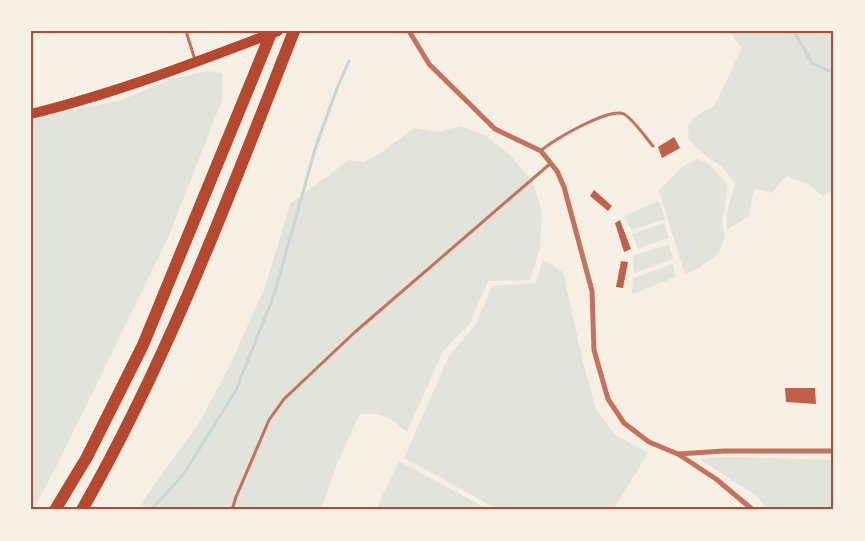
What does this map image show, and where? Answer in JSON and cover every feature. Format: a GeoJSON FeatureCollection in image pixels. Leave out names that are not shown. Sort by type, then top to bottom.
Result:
{"type":"FeatureCollection","features":[{"type":"Feature","properties":{"kind":"highway"},"geometry":{"type":"LineString","coordinates":[[55,510],[87,457],[143,345],[272,31]]}},
{"type":"Feature","properties":{"kind":"highway"},"geometry":{"type":"LineString","coordinates":[[82,510],[108,464],[158,363],[220,220],[294,31]]}},
{"type":"Feature","properties":{"kind":"main road"},"geometry":{"type":"LineString","coordinates":[[31,114],[122,88],[278,31]]}},
{"type":"Feature","properties":{"kind":"street"},"geometry":{"type":"LineString","coordinates":[[409,31],[429,64],[495,129],[541,151],[551,163],[564,187],[592,291],[594,350],[608,398],[624,423],[649,442],[678,454],[716,479],[753,510]]}},
{"type":"Feature","properties":{"kind":"street"},"geometry":{"type":"LineString","coordinates":[[678,454],[724,451],[834,451]]}},
{"type":"Feature","properties":{"kind":"lane"},"geometry":{"type":"LineString","coordinates":[[186,31],[200,61]]}},
{"type":"Feature","properties":{"kind":"lane"},"geometry":{"type":"LineString","coordinates":[[541,151],[550,142],[575,129],[618,113],[627,116],[653,146]]}},
{"type":"Feature","properties":{"kind":"lane"},"geometry":{"type":"LineString","coordinates":[[232,510],[269,420],[284,399],[355,332],[551,163]]}},
{"type":"Feature","properties":{"kind":"shaded area"},"geometry":{"type":"Polygon","coordinates":[[[729,31],[834,31],[834,190],[823,196],[808,184],[786,176],[772,193],[754,188],[749,216],[727,230],[727,212],[735,183],[723,168],[689,140],[688,127],[693,118],[715,105],[742,48],[729,31]]]}},
{"type":"Feature","properties":{"kind":"shaded area"},"geometry":{"type":"Polygon","coordinates":[[[207,71],[222,73],[222,100],[168,238],[56,467],[33,510],[31,510],[31,121],[66,111],[122,100],[171,79],[207,71]]]}},
{"type":"Feature","properties":{"kind":"shaded area"},"geometry":{"type":"Polygon","coordinates":[[[460,126],[485,135],[509,154],[533,182],[542,213],[540,248],[530,280],[488,281],[470,323],[443,351],[407,432],[396,423],[381,415],[360,414],[338,461],[321,510],[156,510],[140,505],[201,420],[231,363],[265,287],[290,204],[349,160],[364,162],[379,154],[414,128],[438,132],[460,126]]]}},
{"type":"Feature","properties":{"kind":"shaded area"},"geometry":{"type":"Polygon","coordinates":[[[697,159],[709,164],[728,185],[722,224],[725,238],[718,254],[685,275],[659,190],[682,167],[697,159]]]}},
{"type":"Feature","properties":{"kind":"shaded area"},"geometry":{"type":"Polygon","coordinates":[[[659,201],[665,219],[631,230],[624,216],[659,201]]]}},
{"type":"Feature","properties":{"kind":"shaded area"},"geometry":{"type":"Polygon","coordinates":[[[664,223],[669,238],[638,248],[632,234],[664,223]]]}},
{"type":"Feature","properties":{"kind":"shaded area"},"geometry":{"type":"Polygon","coordinates":[[[669,244],[673,259],[634,273],[633,256],[669,244]]]}},
{"type":"Feature","properties":{"kind":"shaded area"},"geometry":{"type":"Polygon","coordinates":[[[543,260],[563,272],[583,362],[596,409],[614,434],[648,453],[613,510],[499,510],[404,458],[449,356],[476,324],[492,286],[536,283],[543,260]]]}},
{"type":"Feature","properties":{"kind":"shaded area"},"geometry":{"type":"Polygon","coordinates":[[[673,264],[676,277],[632,294],[633,278],[673,264]]]}},
{"type":"Feature","properties":{"kind":"shaded area"},"geometry":{"type":"Polygon","coordinates":[[[723,457],[834,460],[834,510],[768,510],[757,496],[699,459],[723,457]]]}},
{"type":"Feature","properties":{"kind":"shaded area"},"geometry":{"type":"Polygon","coordinates":[[[399,461],[489,510],[376,510],[399,461]]]}},
{"type":"Feature","properties":{"kind":"building"},"geometry":{"type":"Polygon","coordinates":[[[674,137],[680,148],[662,158],[658,147],[674,137]]]}},
{"type":"Feature","properties":{"kind":"building"},"geometry":{"type":"Polygon","coordinates":[[[594,190],[612,206],[608,211],[590,196],[594,190]]]}},
{"type":"Feature","properties":{"kind":"building"},"geometry":{"type":"Polygon","coordinates":[[[620,220],[631,249],[624,252],[615,223],[620,220]]]}},
{"type":"Feature","properties":{"kind":"building"},"geometry":{"type":"Polygon","coordinates":[[[621,261],[628,262],[623,288],[616,287],[621,261]]]}},
{"type":"Feature","properties":{"kind":"building"},"geometry":{"type":"Polygon","coordinates":[[[785,388],[815,388],[816,404],[786,402],[785,388]]]}},
{"type":"Feature","properties":{"kind":"waterway"},"geometry":{"type":"LineString","coordinates":[[794,31],[812,63],[834,73]]}},
{"type":"Feature","properties":{"kind":"waterway"},"geometry":{"type":"LineString","coordinates":[[151,510],[183,475],[236,390],[274,295],[316,146],[349,61]]}}]}
